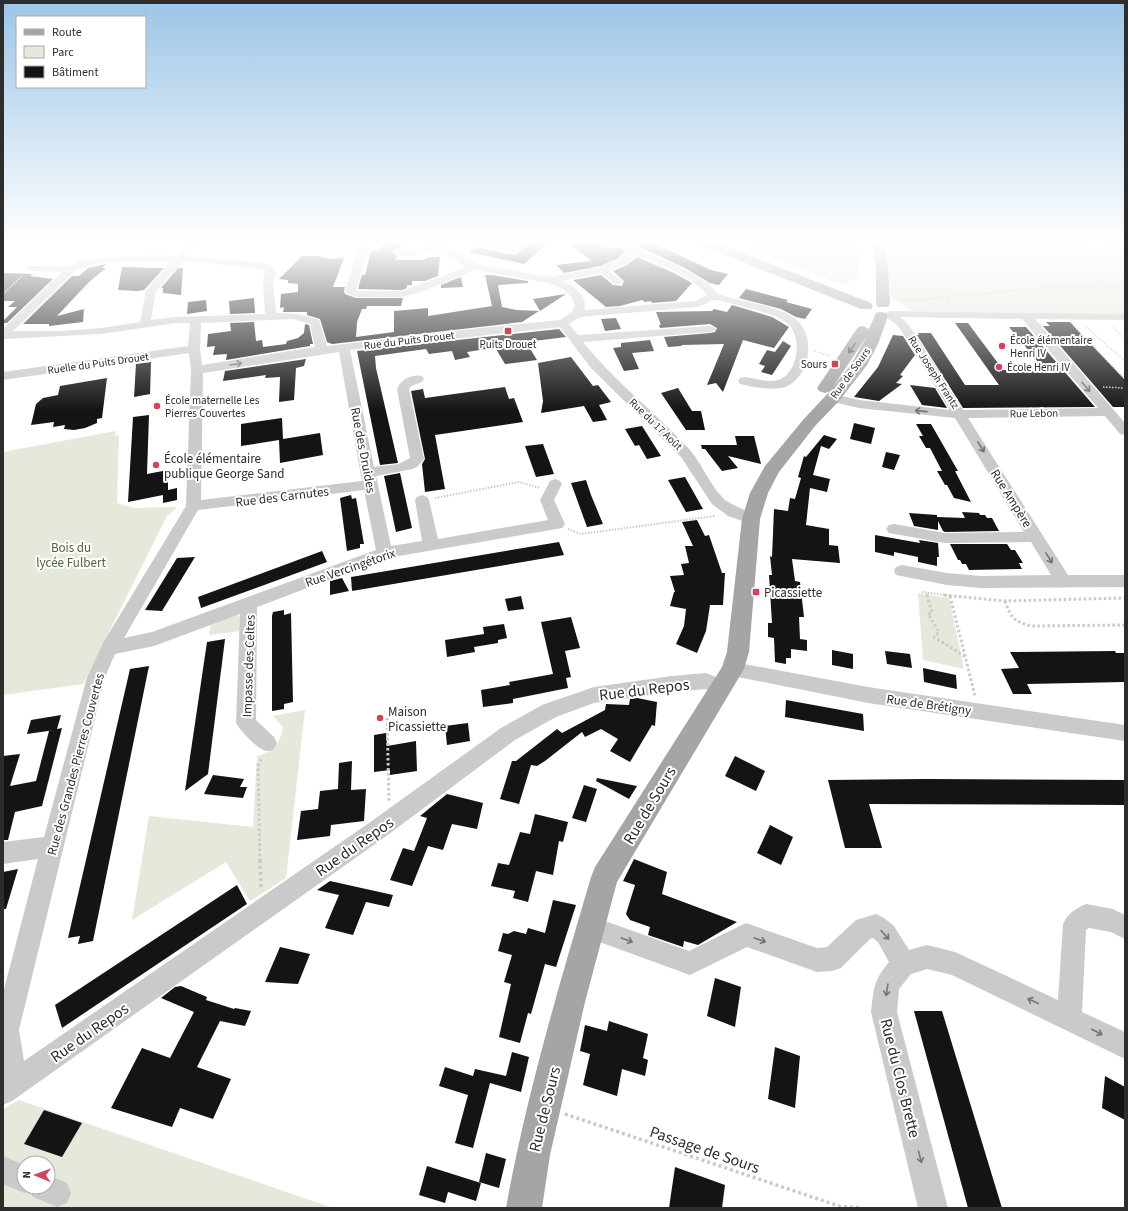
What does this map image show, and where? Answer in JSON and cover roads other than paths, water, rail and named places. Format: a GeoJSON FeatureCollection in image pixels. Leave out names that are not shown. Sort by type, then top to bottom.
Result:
{"type":"FeatureCollection","features":[{"type":"Feature","properties":{"kind":"main road"},"geometry":{"type":"LineString","coordinates":[[856,298],[876,305]]}},
{"type":"Feature","properties":{"kind":"main road","name":"Rue de Sours"},"geometry":{"type":"LineString","coordinates":[[809,423],[816,401],[837,358],[854,346],[876,305],[875,298]]}},
{"type":"Feature","properties":{"kind":"main road","name":"Rue de Sours"},"geometry":{"type":"LineString","coordinates":[[524,1208],[532,1155],[605,877],[727,678],[738,652],[751,519],[759,493],[771,470],[809,423],[833,398],[859,365],[871,344],[877,298]]}},
{"type":"Feature","properties":{"kind":"street"},"geometry":{"type":"LineString","coordinates":[[3,336],[42,298]]}},
{"type":"Feature","properties":{"kind":"street"},"geometry":{"type":"LineString","coordinates":[[145,324],[150,298]]}},
{"type":"Feature","properties":{"kind":"street"},"geometry":{"type":"LineString","coordinates":[[269,298],[271,317]]}},
{"type":"Feature","properties":{"kind":"street"},"geometry":{"type":"LineString","coordinates":[[577,298],[580,305],[577,314]]}},
{"type":"Feature","properties":{"kind":"street","name":"Rue du Puits Drouet"},"geometry":{"type":"LineString","coordinates":[[197,370],[322,350],[489,330],[563,323],[577,314],[697,304],[710,298]]}},
{"type":"Feature","properties":{"kind":"street"},"geometry":{"type":"LineString","coordinates":[[719,298],[783,317],[793,323],[799,331],[804,345],[801,363],[788,381],[779,384],[744,381]]}},
{"type":"Feature","properties":{"kind":"street"},"geometry":{"type":"LineString","coordinates":[[876,305],[908,315],[1125,317]]}},
{"type":"Feature","properties":{"kind":"street","name":"Rue Joseph Frantz"},"geometry":{"type":"LineString","coordinates":[[876,305],[901,323],[960,414]]}},
{"type":"Feature","properties":{"kind":"street"},"geometry":{"type":"LineString","coordinates":[[1025,315],[1125,431]]}},
{"type":"Feature","properties":{"kind":"street"},"geometry":{"type":"LineString","coordinates":[[3,336],[101,331],[176,320],[293,316],[305,318],[315,322],[322,350]]}},
{"type":"Feature","properties":{"kind":"street","name":"Rue des Grandes Pierres Couvertes"},"geometry":{"type":"LineString","coordinates":[[9,1088],[6,1030],[96,677],[109,648],[193,506],[197,370],[194,349],[196,319]]}},
{"type":"Feature","properties":{"kind":"street","name":"Rue du 17 Août"},"geometry":{"type":"LineString","coordinates":[[563,323],[595,365],[686,454],[717,501],[733,512],[751,519]]}},
{"type":"Feature","properties":{"kind":"street"},"geometry":{"type":"LineString","coordinates":[[575,339],[710,329]]}},
{"type":"Feature","properties":{"kind":"street","name":"Rue des Druides"},"geometry":{"type":"LineString","coordinates":[[344,348],[385,553]]}},
{"type":"Feature","properties":{"kind":"street","name":"Ruelle du Puits Drouet"},"geometry":{"type":"LineString","coordinates":[[3,376],[194,349]]}},
{"type":"Feature","properties":{"kind":"street","name":"Rue des Carnutes"},"geometry":{"type":"LineString","coordinates":[[193,506],[369,479],[414,463],[417,458],[403,389],[404,384],[408,381],[418,379]]}},
{"type":"Feature","properties":{"kind":"street","name":"Rue Lebon"},"geometry":{"type":"LineString","coordinates":[[833,398],[859,404],[960,414],[1108,412]]}},
{"type":"Feature","properties":{"kind":"street","name":"Rue Ampère"},"geometry":{"type":"LineString","coordinates":[[960,414],[1063,581]]}},
{"type":"Feature","properties":{"kind":"street","name":"Rue Vercingétorix"},"geometry":{"type":"LineString","coordinates":[[109,648],[154,638],[385,553],[557,524],[547,500],[553,488]]}},
{"type":"Feature","properties":{"kind":"street"},"geometry":{"type":"LineString","coordinates":[[422,500],[431,545]]}},
{"type":"Feature","properties":{"kind":"street"},"geometry":{"type":"LineString","coordinates":[[894,529],[944,538],[1036,537]]}},
{"type":"Feature","properties":{"kind":"street"},"geometry":{"type":"LineString","coordinates":[[902,571],[947,579],[981,582],[1125,581]]}},
{"type":"Feature","properties":{"kind":"street","name":"Impasse des Celtes"},"geometry":{"type":"LineString","coordinates":[[249,603],[246,724],[267,743]]}},
{"type":"Feature","properties":{"kind":"street","name":"Rue de Brétigny"},"geometry":{"type":"LineString","coordinates":[[727,678],[868,695],[1125,733]]}},
{"type":"Feature","properties":{"kind":"street","name":"Rue du Repos"},"geometry":{"type":"LineString","coordinates":[[9,1088],[390,822],[508,734],[549,711],[594,695],[727,678]]}},
{"type":"Feature","properties":{"kind":"street"},"geometry":{"type":"LineString","coordinates":[[3,854],[53,847]]}},
{"type":"Feature","properties":{"kind":"street"},"geometry":{"type":"LineString","coordinates":[[1069,1018],[1075,924],[1086,916],[1113,921],[1125,926]]}},
{"type":"Feature","properties":{"kind":"street"},"geometry":{"type":"LineString","coordinates":[[591,928],[690,963],[746,935],[817,960],[832,959],[864,928],[876,926],[886,934],[903,964],[927,957],[955,964],[1125,1046]]}},
{"type":"Feature","properties":{"kind":"street","name":"Rue du Clos Brette"},"geometry":{"type":"LineString","coordinates":[[903,964],[887,984],[884,1012],[933,1208]]}},
{"type":"Feature","properties":{"kind":"street"},"geometry":{"type":"LineString","coordinates":[[3,1170],[16,1176]]}},
{"type":"Feature","properties":{"kind":"place","name":"Puits Drouet"},"geometry":{"type":"Point","coordinates":[508,331]}},
{"type":"Feature","properties":{"kind":"place","name":"École élémentaire Henri IV"},"geometry":{"type":"Point","coordinates":[1002,346]}},
{"type":"Feature","properties":{"kind":"place","name":"Sours"},"geometry":{"type":"Point","coordinates":[835,364]}},
{"type":"Feature","properties":{"kind":"place","name":"École Henri IV"},"geometry":{"type":"Point","coordinates":[999,367]}},
{"type":"Feature","properties":{"kind":"place","name":"École maternelle Les Pierres Couvertes"},"geometry":{"type":"Point","coordinates":[157,406]}},
{"type":"Feature","properties":{"kind":"place","name":"École élémentaire publique George Sand"},"geometry":{"type":"Point","coordinates":[156,465]}},
{"type":"Feature","properties":{"kind":"place","name":"Picassiette"},"geometry":{"type":"Point","coordinates":[756,592]}},
{"type":"Feature","properties":{"kind":"place","name":"Maison Picassiette"},"geometry":{"type":"Point","coordinates":[380,718]}},
{"type":"Feature","properties":{"kind":"park label","name":"Bois du lycée Fulbert"},"geometry":{"type":"Point","coordinates":[71,554]}}]}
